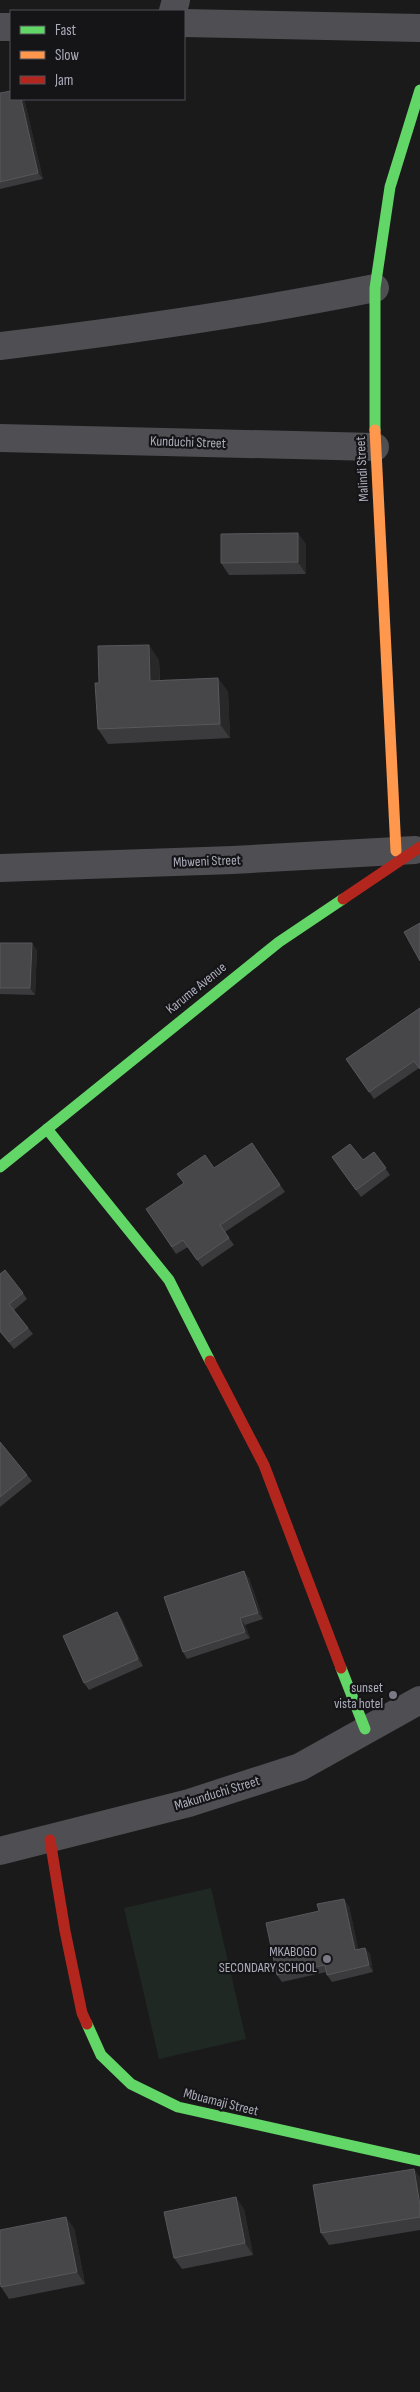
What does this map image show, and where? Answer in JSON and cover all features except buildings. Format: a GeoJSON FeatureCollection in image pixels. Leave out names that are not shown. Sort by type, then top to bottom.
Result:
{"type":"FeatureCollection","features":[{"type":"Feature","properties":{"kind":"street"},"geometry":{"type":"LineString","coordinates":[[185,23],[420,28]]}},
{"type":"Feature","properties":{"kind":"street","name":"Malindi Street"},"geometry":{"type":"LineString","coordinates":[[410,850],[375,447],[375,288],[390,187],[420,90]]}},
{"type":"Feature","properties":{"kind":"street"},"geometry":{"type":"LineString","coordinates":[[0,346],[269,310],[375,288]]}},
{"type":"Feature","properties":{"kind":"street","name":"Kunduchi Street"},"geometry":{"type":"LineString","coordinates":[[0,438],[375,447]]}},
{"type":"Feature","properties":{"kind":"street","name":"Mbweni Street"},"geometry":{"type":"LineString","coordinates":[[0,868],[233,860],[410,850]]}},
{"type":"Feature","properties":{"kind":"street","name":"Karume Avenue"},"geometry":{"type":"LineString","coordinates":[[0,1167],[279,942],[410,850]]}},
{"type":"Feature","properties":{"kind":"street"},"geometry":{"type":"LineString","coordinates":[[46,1129],[169,1280],[264,1465],[365,1729]]}},
{"type":"Feature","properties":{"kind":"street","name":"Makunduchi Street"},"geometry":{"type":"LineString","coordinates":[[0,1851],[50,1840],[189,1803],[300,1767],[420,1700]]}},
{"type":"Feature","properties":{"kind":"street","name":"Mbuamaji Street"},"geometry":{"type":"LineString","coordinates":[[50,1840],[65,1931],[82,2013],[102,2055],[131,2084],[178,2108],[420,2162]]}},
{"type":"Feature","properties":{"kind":"shaded area"},"geometry":{"type":"Polygon","coordinates":[[[211,1888],[246,2039],[159,2059],[124,1908],[211,1888]]]}},
{"type":"Feature","properties":{"kind":"traffic: fast"},"geometry":{"type":"LineString","coordinates":[[375,430],[375,288],[390,187],[420,90]]}},
{"type":"Feature","properties":{"kind":"traffic: fast"},"geometry":{"type":"LineString","coordinates":[[0,1167],[279,942],[343,899]]}},
{"type":"Feature","properties":{"kind":"traffic: fast"},"geometry":{"type":"LineString","coordinates":[[47,1129],[169,1280],[210,1361]]}},
{"type":"Feature","properties":{"kind":"traffic: fast"},"geometry":{"type":"LineString","coordinates":[[341,1668],[365,1729]]}},
{"type":"Feature","properties":{"kind":"traffic: fast"},"geometry":{"type":"LineString","coordinates":[[87,2024],[101,2055],[131,2084],[178,2107],[420,2161]]}},
{"type":"Feature","properties":{"kind":"traffic: slow"},"geometry":{"type":"LineString","coordinates":[[375,430],[396,851]]}},
{"type":"Feature","properties":{"kind":"traffic: jam"},"geometry":{"type":"LineString","coordinates":[[343,899],[420,847]]}},
{"type":"Feature","properties":{"kind":"traffic: jam"},"geometry":{"type":"LineString","coordinates":[[210,1361],[264,1465],[341,1668]]}},
{"type":"Feature","properties":{"kind":"traffic: jam"},"geometry":{"type":"LineString","coordinates":[[50,1840],[65,1931],[82,2013],[87,2024]]}},
{"type":"Feature","properties":{"kind":"place","name":"sunset vista hotel"},"geometry":{"type":"Point","coordinates":[393,1695]}},
{"type":"Feature","properties":{"kind":"place","name":"MKABOGO SECONDARY SCHOOL"},"geometry":{"type":"Point","coordinates":[327,1959]}}]}
